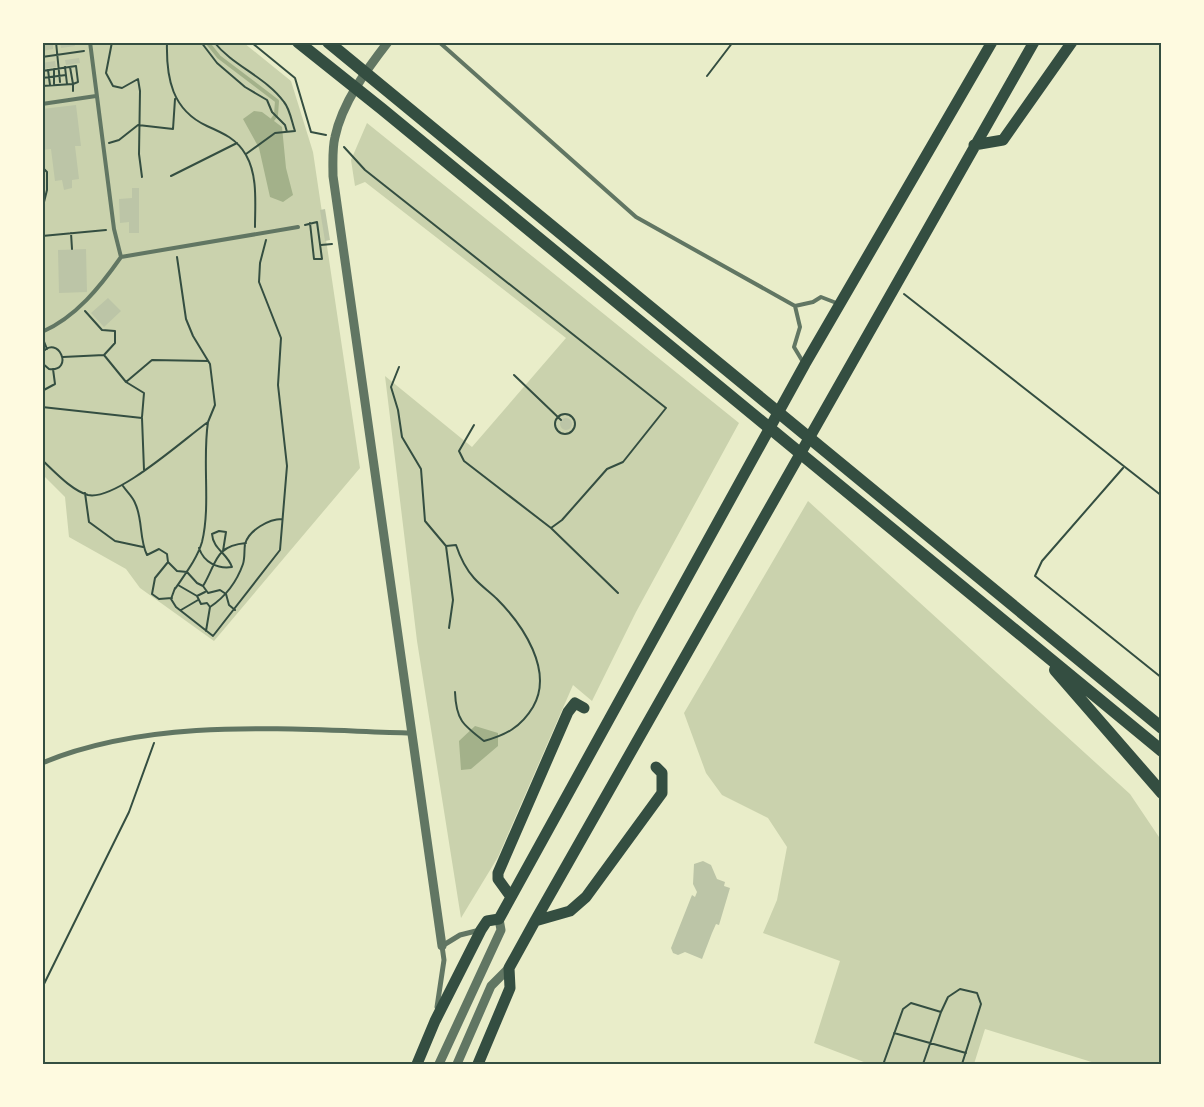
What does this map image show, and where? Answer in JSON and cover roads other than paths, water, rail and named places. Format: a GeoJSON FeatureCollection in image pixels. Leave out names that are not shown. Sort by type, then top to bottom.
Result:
{"type":"FeatureCollection","features":[{"type":"Feature","properties":{"kind":"highway"},"geometry":{"type":"LineString","coordinates":[[298,42],[1162,751]]}},
{"type":"Feature","properties":{"kind":"highway"},"geometry":{"type":"LineString","coordinates":[[328,42],[1162,728]]}},
{"type":"Feature","properties":{"kind":"highway"},"geometry":{"type":"LineString","coordinates":[[1052,660],[1058,674],[1162,793]]}},
{"type":"Feature","properties":{"kind":"main road"},"geometry":{"type":"LineString","coordinates":[[417,1064],[435,1021],[481,930],[487,921],[499,919],[805,364],[992,42]]}},
{"type":"Feature","properties":{"kind":"main road"},"geometry":{"type":"LineString","coordinates":[[478,1064],[510,988],[510,968],[535,920],[1034,42]]}},
{"type":"Feature","properties":{"kind":"main road"},"geometry":{"type":"LineString","coordinates":[[974,145],[1003,140],[1072,42]]}},
{"type":"Feature","properties":{"kind":"main road"},"geometry":{"type":"LineString","coordinates":[[511,896],[498,879],[498,873],[568,712],[575,703],[584,708]]}},
{"type":"Feature","properties":{"kind":"main road"},"geometry":{"type":"LineString","coordinates":[[535,920],[570,911],[586,897],[662,793],[662,773],[656,767]]}},
{"type":"Feature","properties":{"kind":"street"},"geometry":{"type":"LineString","coordinates":[[388,42],[346,107],[335,137],[333,176],[444,960],[435,1021]]}},
{"type":"Feature","properties":{"kind":"street"},"geometry":{"type":"LineString","coordinates":[[42,763],[92,745],[155,733],[209,730],[412,733]]}},
{"type":"Feature","properties":{"kind":"street"},"geometry":{"type":"LineString","coordinates":[[439,1064],[501,930],[499,919]]}},
{"type":"Feature","properties":{"kind":"street"},"geometry":{"type":"LineString","coordinates":[[442,946],[460,934],[481,930]]}},
{"type":"Feature","properties":{"kind":"street"},"geometry":{"type":"LineString","coordinates":[[457,1064],[491,986],[510,968]]}},
{"type":"Feature","properties":{"kind":"lane"},"geometry":{"type":"LineString","coordinates":[[90,42],[114,229],[121,258]]}},
{"type":"Feature","properties":{"kind":"lane"},"geometry":{"type":"LineString","coordinates":[[439,42],[636,217],[795,306],[813,302],[821,297],[840,304]]}},
{"type":"Feature","properties":{"kind":"lane"},"geometry":{"type":"LineString","coordinates":[[42,104],[96,96]]}},
{"type":"Feature","properties":{"kind":"lane"},"geometry":{"type":"LineString","coordinates":[[42,332],[61,324],[102,286],[121,258],[298,228]]}},
{"type":"Feature","properties":{"kind":"lane"},"geometry":{"type":"LineString","coordinates":[[795,306],[800,327],[794,347],[805,364]]}},
{"type":"Feature","properties":{"kind":"waterway"},"geometry":{"type":"LineString","coordinates":[[207,42],[219,57],[277,101],[276,115],[273,119]]}}]}
